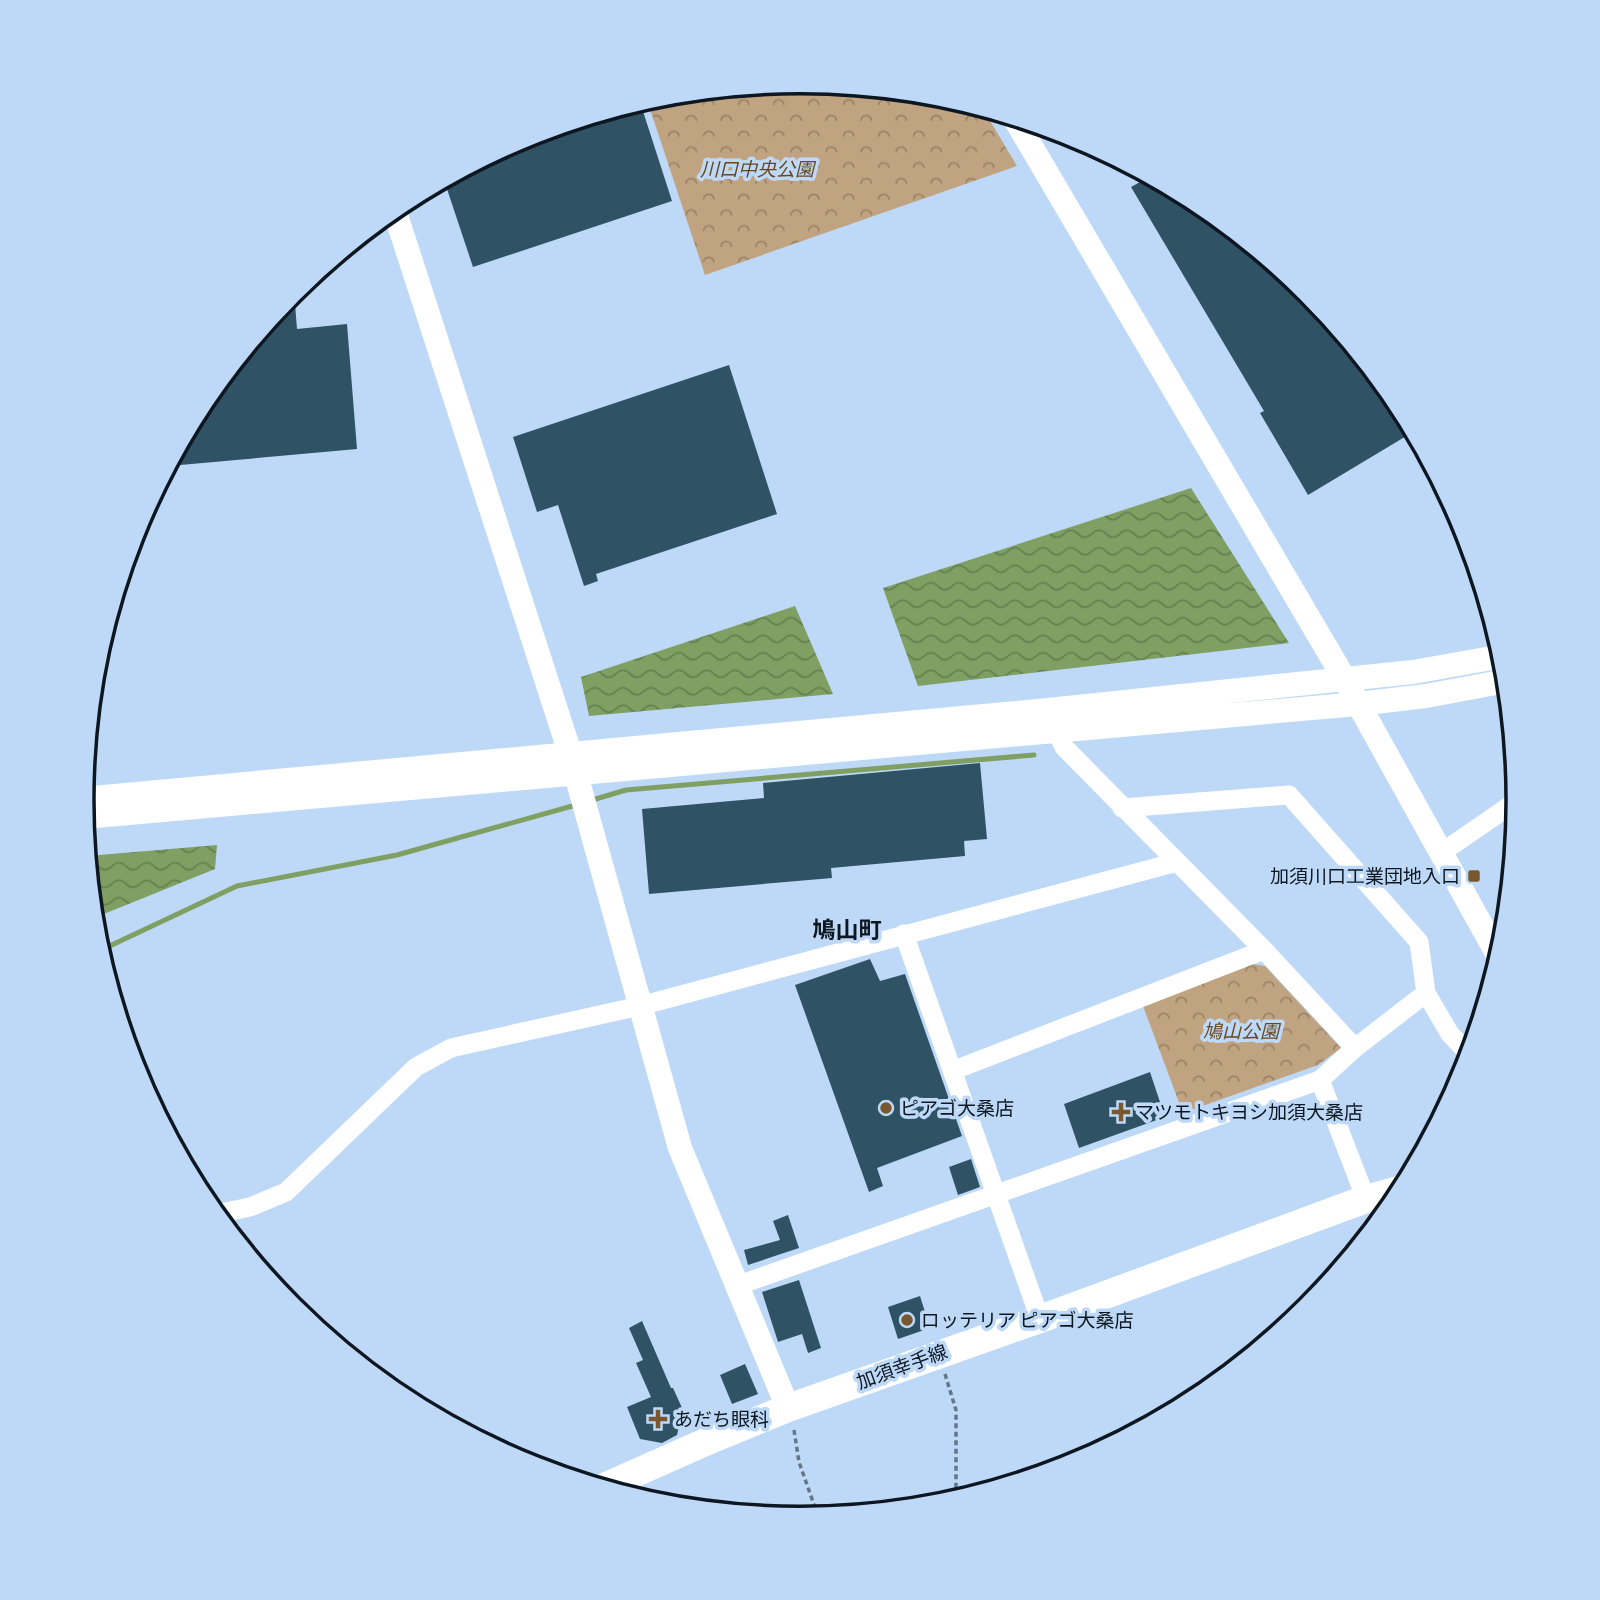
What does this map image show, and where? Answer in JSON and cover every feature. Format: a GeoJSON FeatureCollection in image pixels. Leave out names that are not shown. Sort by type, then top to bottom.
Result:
{"type":"FeatureCollection","features":[{"type":"Feature","properties":{"kind":"main road","name":"加須幸手線"},"geometry":{"type":"LineString","coordinates":[[617,1481],[788,1408],[1386,1193]]}},
{"type":"Feature","properties":{"kind":"street"},"geometry":{"type":"LineString","coordinates":[[1022,130],[1344,678],[1491,942]]}},
{"type":"Feature","properties":{"kind":"street"},"geometry":{"type":"LineString","coordinates":[[398,220],[573,762],[680,1148],[788,1408]]}},
{"type":"Feature","properties":{"kind":"street"},"geometry":{"type":"LineString","coordinates":[[1050,720],[1344,678],[1413,672],[1491,658]]}},
{"type":"Feature","properties":{"kind":"street"},"geometry":{"type":"LineString","coordinates":[[94,798],[573,762],[1050,720],[1358,704],[1426,696],[1495,683]]}},
{"type":"Feature","properties":{"kind":"street"},"geometry":{"type":"LineString","coordinates":[[1050,720],[1064,747],[1264,950],[1356,1048]]}},
{"type":"Feature","properties":{"kind":"street"},"geometry":{"type":"LineString","coordinates":[[95,816],[573,762]]}},
{"type":"Feature","properties":{"kind":"street"},"geometry":{"type":"LineString","coordinates":[[1122,808],[1289,795],[1419,942],[1426,993],[1450,1034],[1461,1046]]}},
{"type":"Feature","properties":{"kind":"street"},"geometry":{"type":"LineString","coordinates":[[1441,853],[1506,809]]}},
{"type":"Feature","properties":{"kind":"street"},"geometry":{"type":"LineString","coordinates":[[227,1212],[250,1207],[286,1192],[416,1067],[451,1048],[640,1006],[1177,862]]}},
{"type":"Feature","properties":{"kind":"street"},"geometry":{"type":"LineString","coordinates":[[904,934],[1040,1319]]}},
{"type":"Feature","properties":{"kind":"street"},"geometry":{"type":"LineString","coordinates":[[952,1071],[1264,950]]}},
{"type":"Feature","properties":{"kind":"street"},"geometry":{"type":"LineString","coordinates":[[736,1286],[1320,1080],[1426,993]]}},
{"type":"Feature","properties":{"kind":"street"},"geometry":{"type":"LineString","coordinates":[[1320,1080],[1366,1199]]}},
{"type":"Feature","properties":{"kind":"path"},"geometry":{"type":"LineString","coordinates":[[939,1354],[956,1410],[956,1488]]}},
{"type":"Feature","properties":{"kind":"path"},"geometry":{"type":"LineString","coordinates":[[788,1408],[799,1462],[814,1505]]}},
{"type":"Feature","properties":{"kind":"green space","name":"川口中央公園"},"geometry":{"type":"Polygon","coordinates":[[[800,94],[892,101],[938,108],[990,121],[1017,166],[705,275],[651,111],[708,101],[800,94]]]}},
{"type":"Feature","properties":{"kind":"green space","name":"鳩山公園"},"geometry":{"type":"Polygon","coordinates":[[[1252,964],[1265,966],[1341,1048],[1318,1065],[1183,1113],[1143,1006],[1252,964]]]}},
{"type":"Feature","properties":{"kind":"water"},"geometry":{"type":"Polygon","coordinates":[[[1191,488],[1289,643],[918,686],[883,588],[1191,488]]]}},
{"type":"Feature","properties":{"kind":"water"},"geometry":{"type":"Polygon","coordinates":[[[795,606],[833,694],[589,716],[581,677],[795,606]]]}},
{"type":"Feature","properties":{"kind":"water"},"geometry":{"type":"Polygon","coordinates":[[[217,845],[215,869],[104,914],[97,855],[217,845]]]}},
{"type":"Feature","properties":{"kind":"building"},"geometry":{"type":"Polygon","coordinates":[[[643,113],[672,201],[473,267],[447,189],[530,148],[573,132],[643,113]]]}},
{"type":"Feature","properties":{"kind":"building"},"geometry":{"type":"Polygon","coordinates":[[[1140,182],[1192,213],[1229,240],[1299,301],[1360,371],[1405,437],[1308,495],[1260,413],[1264,411],[1131,187],[1140,182]]]}},
{"type":"Feature","properties":{"kind":"building"},"geometry":{"type":"Polygon","coordinates":[[[295,307],[297,329],[347,324],[357,449],[179,465],[213,408],[240,371],[295,307]]]}},
{"type":"Feature","properties":{"kind":"building"},"geometry":{"type":"Polygon","coordinates":[[[729,365],[777,514],[596,574],[598,581],[584,586],[558,505],[537,512],[513,437],[729,365]]]}},
{"type":"Feature","properties":{"kind":"building"},"geometry":{"type":"Polygon","coordinates":[[[980,763],[987,839],[964,841],[965,856],[831,868],[832,878],[649,894],[642,809],[764,798],[763,783],[980,763]]]}},
{"type":"Feature","properties":{"kind":"building"},"geometry":{"type":"Polygon","coordinates":[[[870,959],[880,981],[905,974],[962,1136],[877,1168],[883,1186],[869,1192],[795,985],[870,959]]]}},
{"type":"Feature","properties":{"kind":"building"},"geometry":{"type":"Polygon","coordinates":[[[1150,1072],[1165,1117],[1079,1148],[1064,1104],[1150,1072]]]}},
{"type":"Feature","properties":{"kind":"building"},"geometry":{"type":"Polygon","coordinates":[[[971,1159],[980,1187],[958,1195],[949,1167],[971,1159]]]}},
{"type":"Feature","properties":{"kind":"building"},"geometry":{"type":"Polygon","coordinates":[[[788,1215],[799,1248],[748,1265],[744,1250],[780,1240],[773,1221],[788,1215]]]}},
{"type":"Feature","properties":{"kind":"building"},"geometry":{"type":"Polygon","coordinates":[[[799,1280],[821,1348],[808,1353],[802,1334],[778,1342],[762,1292],[799,1280]]]}},
{"type":"Feature","properties":{"kind":"building"},"geometry":{"type":"Polygon","coordinates":[[[920,1296],[930,1328],[898,1339],[888,1307],[920,1296]]]}},
{"type":"Feature","properties":{"kind":"building"},"geometry":{"type":"Polygon","coordinates":[[[642,1321],[683,1410],[677,1435],[662,1443],[640,1439],[627,1407],[651,1397],[636,1363],[643,1360],[629,1328],[642,1321]]]}},
{"type":"Feature","properties":{"kind":"building"},"geometry":{"type":"Polygon","coordinates":[[[745,1364],[758,1394],[732,1404],[720,1375],[745,1364]]]}},
{"type":"Feature","properties":{"kind":"waterway"},"geometry":{"type":"LineString","coordinates":[[589,801],[626,790],[1034,755]]}},
{"type":"Feature","properties":{"kind":"waterway"},"geometry":{"type":"LineString","coordinates":[[110,946],[237,886],[397,855],[576,805]]}},
{"type":"Feature","properties":{"kind":"place","name":"加須川口工業団地入口"},"geometry":{"type":"Point","coordinates":[1474,876]}},
{"type":"Feature","properties":{"kind":"place","name":"ピアゴ大桑店"},"geometry":{"type":"Point","coordinates":[886,1108]}},
{"type":"Feature","properties":{"kind":"place","name":"マツモトキヨシ加須大桑店"},"geometry":{"type":"Point","coordinates":[1121,1112]}},
{"type":"Feature","properties":{"kind":"place","name":"ロッテリア ピアゴ大桑店"},"geometry":{"type":"Point","coordinates":[907,1320]}},
{"type":"Feature","properties":{"kind":"place","name":"あだち眼科"},"geometry":{"type":"Point","coordinates":[658,1419]}},
{"type":"Feature","properties":{"kind":"district","name":"鳩山町"},"geometry":{"type":"Point","coordinates":[847,930]}}]}
